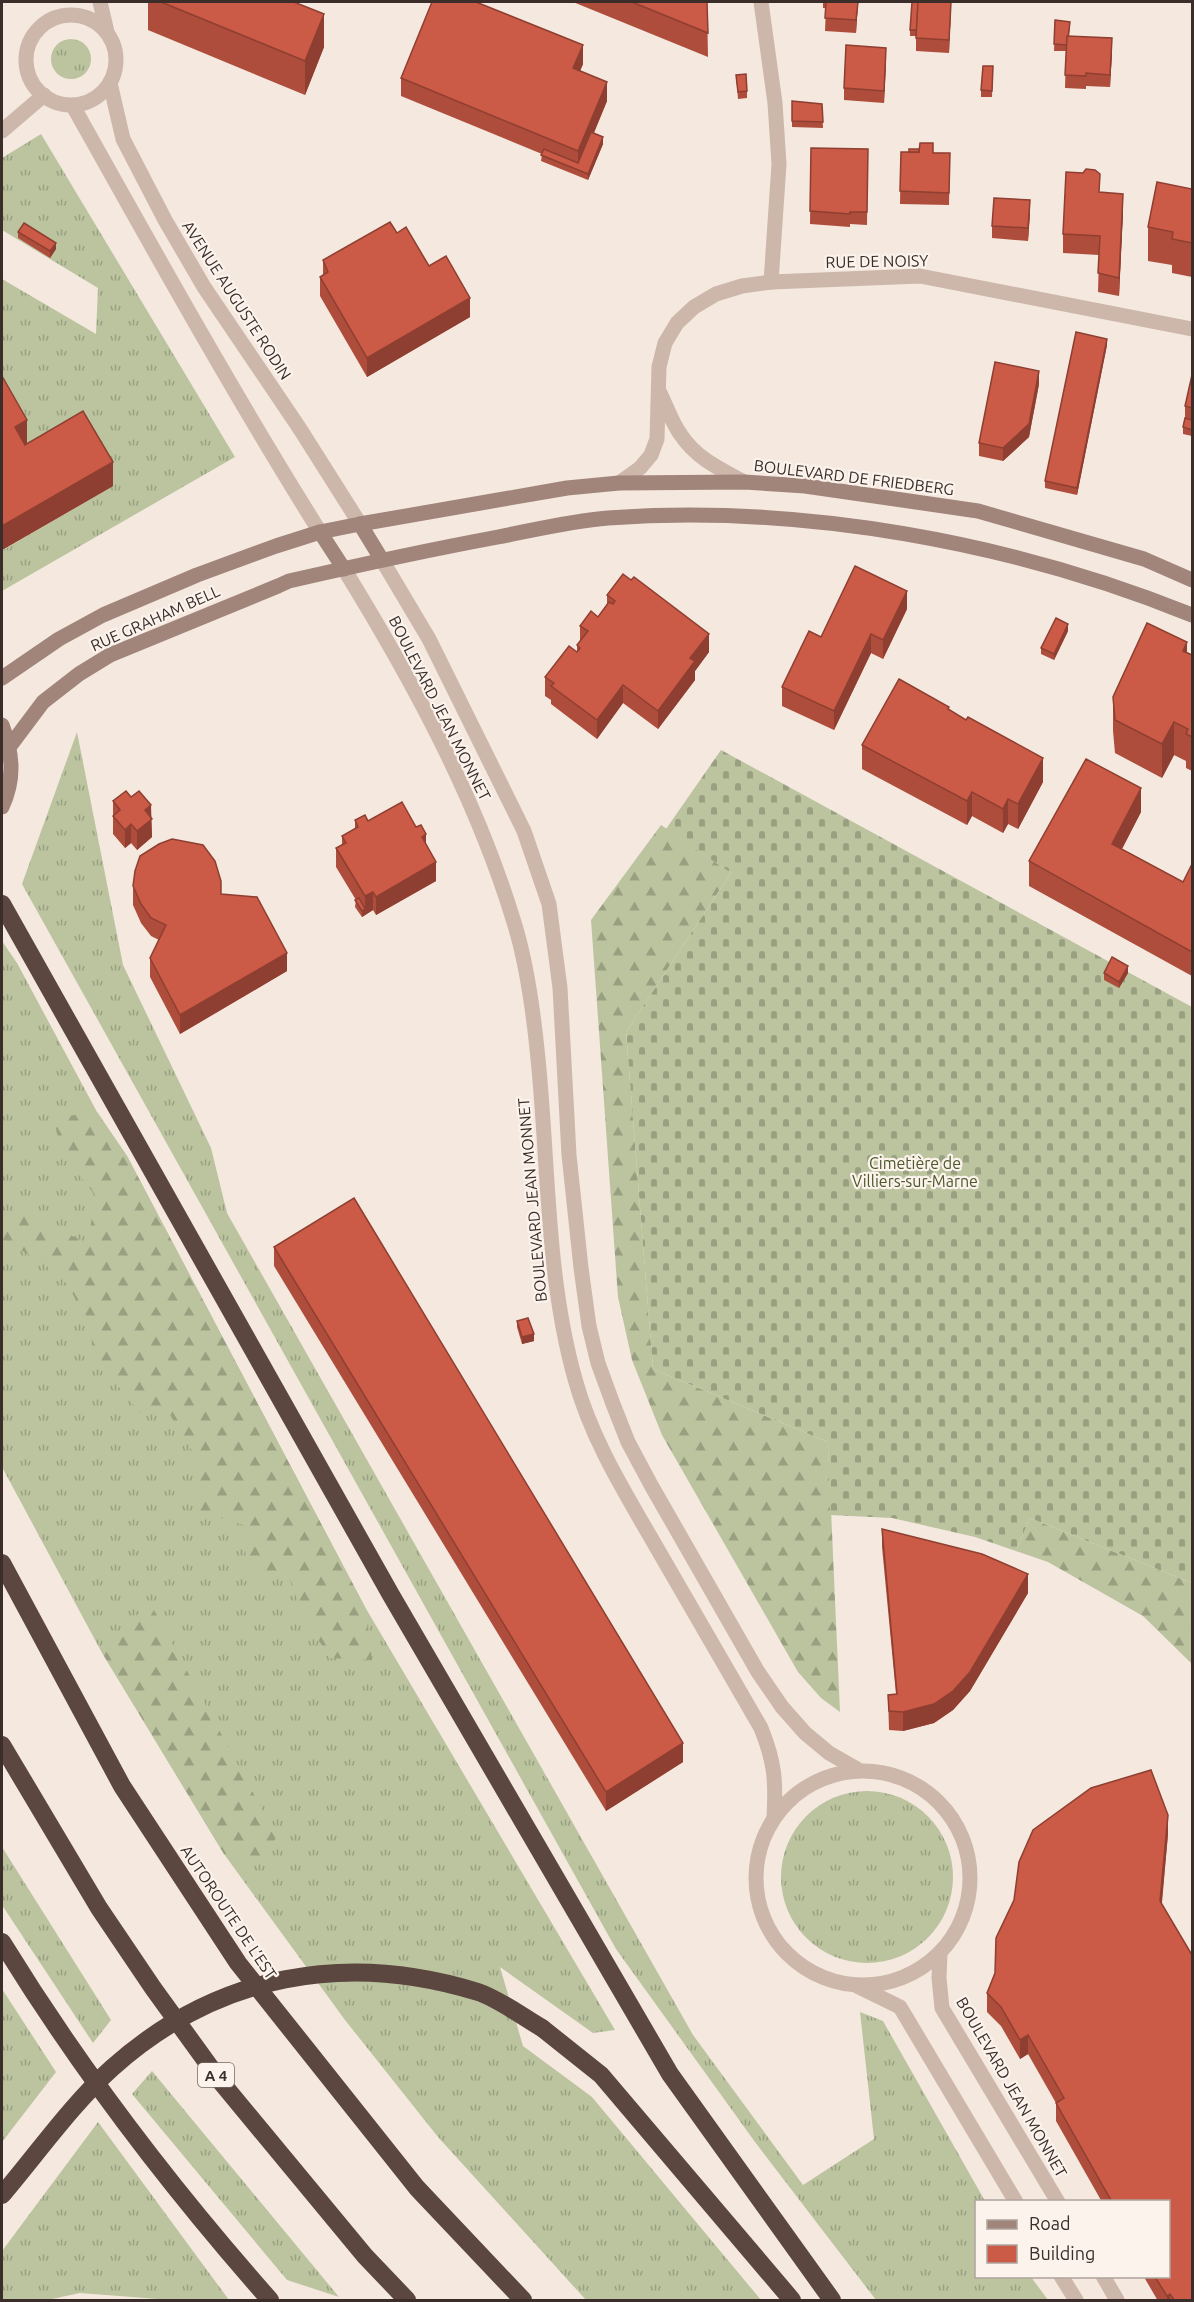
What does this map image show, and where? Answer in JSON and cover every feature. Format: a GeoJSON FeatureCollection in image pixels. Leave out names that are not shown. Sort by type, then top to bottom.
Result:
{"type":"FeatureCollection","features":[{"type":"Feature","properties":{"kind":"highway"},"geometry":{"type":"LineString","coordinates":[[2,904],[392,1595],[670,2074],[832,2301]]}},
{"type":"Feature","properties":{"kind":"highway","name":"AUTOROUTE DE L’EST"},"geometry":{"type":"LineString","coordinates":[[2,1563],[122,1786],[238,1963],[417,2188],[523,2301]]}},
{"type":"Feature","properties":{"kind":"highway","name":"A 4"},"geometry":{"type":"LineString","coordinates":[[2,1745],[99,1908],[221,2082],[364,2256],[407,2301]]}},
{"type":"Feature","properties":{"kind":"highway"},"geometry":{"type":"LineString","coordinates":[[2,1942],[78,2057],[140,2144],[270,2301]]}},
{"type":"Feature","properties":{"kind":"highway"},"geometry":{"type":"LineString","coordinates":[[2,2195],[111,2069],[187,2013],[277,1979],[338,1972],[407,1975],[480,1993],[542,2028],[601,2075],[792,2301]]}},
{"type":"Feature","properties":{"kind":"main road","name":"BOULEVARD DE FRIEDBERG"},"geometry":{"type":"LineString","coordinates":[[360,524],[567,488],[619,483],[744,482],[805,486],[978,511],[1144,559],[1192,580]]}},
{"type":"Feature","properties":{"kind":"main road"},"geometry":{"type":"LineString","coordinates":[[360,524],[382,560],[579,521],[717,514],[862,527],[1019,557],[1139,594],[1192,615]]}},
{"type":"Feature","properties":{"kind":"main road","name":"RUE GRAHAM BELL"},"geometry":{"type":"LineString","coordinates":[[2,678],[59,639],[103,615],[197,575],[320,532],[360,524]]}},
{"type":"Feature","properties":{"kind":"main road"},"geometry":{"type":"LineString","coordinates":[[320,532],[344,569]]}},
{"type":"Feature","properties":{"kind":"main road","name":"RUE GRAHAM BELL"},"geometry":{"type":"LineString","coordinates":[[10,746],[43,702],[79,674],[110,655],[289,581],[382,560]]}},
{"type":"Feature","properties":{"kind":"main road"},"geometry":{"type":"LineString","coordinates":[[2,725],[10,746],[12,770],[8,793],[2,807]]}},
{"type":"Feature","properties":{"kind":"street"},"geometry":{"type":"LineString","coordinates":[[71,2],[34,34],[28,46],[26,60],[28,73],[34,85],[44,95],[57,102],[73,106],[88,103],[110,83]]}},
{"type":"Feature","properties":{"kind":"street","name":"AVENUE AUGUSTE RODIN"},"geometry":{"type":"LineString","coordinates":[[100,2],[107,32],[116,55],[116,67],[110,83],[123,139],[165,220],[204,287],[305,437],[360,524]]}},
{"type":"Feature","properties":{"kind":"street"},"geometry":{"type":"LineString","coordinates":[[761,2],[775,103],[779,164],[771,282]]}},
{"type":"Feature","properties":{"kind":"street"},"geometry":{"type":"LineString","coordinates":[[43,24],[55,17],[84,16],[97,22],[107,32]]}},
{"type":"Feature","properties":{"kind":"street"},"geometry":{"type":"LineString","coordinates":[[2,131],[44,95]]}},
{"type":"Feature","properties":{"kind":"street"},"geometry":{"type":"LineString","coordinates":[[73,106],[186,308],[274,459],[320,532]]}},
{"type":"Feature","properties":{"kind":"street","name":"RUE DE NOISY"},"geometry":{"type":"LineString","coordinates":[[619,483],[640,468],[651,455],[657,439],[659,367],[665,343],[677,323],[694,307],[716,294],[742,286],[771,282],[920,276],[1192,329]]}},
{"type":"Feature","properties":{"kind":"street","name":"RUE DE NOISY"},"geometry":{"type":"LineString","coordinates":[[659,391],[680,434],[693,450],[710,464],[744,482]]}},
{"type":"Feature","properties":{"kind":"street","name":"BOULEVARD JEAN MONNET"},"geometry":{"type":"LineString","coordinates":[[382,560],[429,639],[524,831],[549,904],[560,988],[569,1155],[581,1268],[589,1326],[598,1363],[613,1404],[628,1442],[651,1485],[758,1672],[782,1707],[805,1733],[829,1753],[857,1769]]}},
{"type":"Feature","properties":{"kind":"street","name":"BOULEVARD JEAN MONNET"},"geometry":{"type":"LineString","coordinates":[[344,569],[387,638],[448,755],[487,844],[514,921],[537,1047],[558,1302],[576,1383],[594,1431],[618,1479],[761,1728],[772,1755],[776,1782],[774,1818]]}},
{"type":"Feature","properties":{"kind":"street","name":"BOULEVARD JEAN MONNET"},"geometry":{"type":"LineString","coordinates":[[857,1986],[888,1983],[916,1972],[940,1953],[959,1927],[969,1895],[969,1862],[960,1830],[941,1804],[914,1784],[883,1772],[857,1769],[821,1779],[795,1795],[774,1818],[760,1847],[756,1879],[761,1911],[773,1936],[797,1963],[825,1979],[857,1986],[900,2007],[1015,2200]]}},
{"type":"Feature","properties":{"kind":"street","name":"BOULEVARD JEAN MONNET"},"geometry":{"type":"LineString","coordinates":[[940,1953],[939,1978],[942,2008],[1057,2200]]}},
{"type":"Feature","properties":{"kind":"street"},"geometry":{"type":"LineString","coordinates":[[1062,2278],[1076,2301]]}},
{"type":"Feature","properties":{"kind":"street"},"geometry":{"type":"LineString","coordinates":[[1104,2278],[1117,2301]]}},
{"type":"Feature","properties":{"kind":"green space"},"geometry":{"type":"Polygon","coordinates":[[[71,39],[79,40],[85,45],[90,51],[90,67],[85,73],[79,78],[71,79],[63,78],[57,73],[52,67],[51,59],[52,51],[57,45],[63,40],[71,39]]]}},
{"type":"Feature","properties":{"kind":"green space"},"geometry":{"type":"Polygon","coordinates":[[[41,134],[235,457],[2,591],[2,548],[3,550],[112,486],[25,469],[2,400],[2,279],[96,334],[98,288],[2,230],[2,158],[41,134]]]}},
{"type":"Feature","properties":{"kind":"green space"},"geometry":{"type":"Polygon","coordinates":[[[77,732],[123,965],[211,1148],[227,1213],[693,2035],[803,2185],[874,2139],[860,2012],[883,2021],[984,2200],[975,2200],[975,2278],[1032,2278],[1048,2300],[876,2300],[755,2142],[616,1949],[22,884],[77,732]]]}},
{"type":"Feature","properties":{"kind":"green space","name":"Cimetière de Villiers-sur-Marne"},"geometry":{"type":"Polygon","coordinates":[[[721,750],[1192,1007],[1192,1583],[1030,1518],[1016,1551],[975,1537],[892,1518],[830,1515],[828,1442],[653,1369],[626,1032],[731,873],[666,829],[721,750]]]}},
{"type":"Feature","properties":{"kind":"green space"},"geometry":{"type":"Polygon","coordinates":[[[661,825],[731,873],[626,1032],[653,1369],[828,1442],[840,1712],[821,1698],[798,1672],[662,1435],[632,1360],[618,1297],[591,920],[661,825]]]}},
{"type":"Feature","properties":{"kind":"green space"},"geometry":{"type":"Polygon","coordinates":[[[2,941],[17,963],[97,1112],[127,1156],[365,1607],[615,2030],[593,2033],[500,1967],[523,2046],[592,2097],[761,2300],[586,2300],[438,2137],[345,2020],[224,1854],[101,1651],[2,1467],[2,941]]]}},
{"type":"Feature","properties":{"kind":"green space"},"geometry":{"type":"Polygon","coordinates":[[[97,1112],[127,1156],[365,1607],[372,1660],[330,1658],[303,1616],[286,1569],[247,1577],[244,1525],[197,1510],[196,1457],[167,1410],[141,1414],[93,1355],[90,1322],[61,1275],[2,1238],[13,1206],[88,1244],[95,1195],[67,1160],[52,1118],[97,1112]]]}},
{"type":"Feature","properties":{"kind":"green space"},"geometry":{"type":"Polygon","coordinates":[[[1030,1518],[1192,1583],[1192,1664],[1143,1616],[1048,1562],[1016,1551],[1030,1518]]]}},
{"type":"Feature","properties":{"kind":"green space"},"geometry":{"type":"Polygon","coordinates":[[[154,1610],[277,1837],[261,1859],[224,1854],[101,1651],[140,1612],[154,1610]]]}},
{"type":"Feature","properties":{"kind":"green space"},"geometry":{"type":"Polygon","coordinates":[[[867,1791],[900,1798],[928,1816],[946,1844],[953,1877],[946,1910],[928,1938],[900,1956],[867,1963],[834,1956],[806,1938],[788,1910],[781,1877],[788,1844],[806,1816],[834,1798],[867,1791]]]}},
{"type":"Feature","properties":{"kind":"green space"},"geometry":{"type":"Polygon","coordinates":[[[2,1847],[111,2020],[93,2043],[2,1905],[2,1847]]]}},
{"type":"Feature","properties":{"kind":"green space"},"geometry":{"type":"Polygon","coordinates":[[[2,1989],[56,2072],[2,2142],[2,1989]]]}},
{"type":"Feature","properties":{"kind":"green space"},"geometry":{"type":"Polygon","coordinates":[[[152,2071],[339,2297],[287,2280],[132,2094],[152,2071]]]}},
{"type":"Feature","properties":{"kind":"green space"},"geometry":{"type":"Polygon","coordinates":[[[98,2122],[229,2300],[171,2300],[80,2293],[47,2300],[2,2300],[2,2251],[98,2122]]]}},
{"type":"Feature","properties":{"kind":"building"},"geometry":{"type":"Polygon","coordinates":[[[161,2],[294,2],[324,14],[305,61],[161,2]]]}},
{"type":"Feature","properties":{"kind":"building"},"geometry":{"type":"Polygon","coordinates":[[[432,2],[476,2],[583,45],[573,68],[607,82],[578,151],[401,78],[432,2]]]}},
{"type":"Feature","properties":{"kind":"building"},"geometry":{"type":"Polygon","coordinates":[[[632,2],[707,2],[708,33],[632,2]]]}},
{"type":"Feature","properties":{"kind":"building"},"geometry":{"type":"Polygon","coordinates":[[[826,2],[858,2],[856,20],[825,18],[826,2]]]}},
{"type":"Feature","properties":{"kind":"building"},"geometry":{"type":"Polygon","coordinates":[[[912,2],[918,2],[917,30],[910,30],[912,2]]]}},
{"type":"Feature","properties":{"kind":"building"},"geometry":{"type":"Polygon","coordinates":[[[918,2],[951,2],[949,40],[916,38],[918,2]]]}},
{"type":"Feature","properties":{"kind":"building"},"geometry":{"type":"Polygon","coordinates":[[[1055,20],[1070,22],[1067,45],[1054,44],[1055,20]]]}},
{"type":"Feature","properties":{"kind":"building"},"geometry":{"type":"Polygon","coordinates":[[[1067,36],[1112,38],[1110,75],[1086,73],[1086,76],[1065,75],[1067,36]]]}},
{"type":"Feature","properties":{"kind":"building"},"geometry":{"type":"Polygon","coordinates":[[[846,45],[886,48],[884,91],[844,88],[846,45]]]}},
{"type":"Feature","properties":{"kind":"building"},"geometry":{"type":"Polygon","coordinates":[[[983,66],[993,66],[992,91],[981,90],[983,66]]]}},
{"type":"Feature","properties":{"kind":"building"},"geometry":{"type":"Polygon","coordinates":[[[746,74],[747,91],[738,92],[736,75],[746,74]]]}},
{"type":"Feature","properties":{"kind":"building"},"geometry":{"type":"Polygon","coordinates":[[[792,101],[822,104],[823,122],[792,121],[792,101]]]}},
{"type":"Feature","properties":{"kind":"building"},"geometry":{"type":"Polygon","coordinates":[[[591,132],[603,137],[588,174],[541,155],[544,149],[578,163],[591,132]]]}},
{"type":"Feature","properties":{"kind":"building"},"geometry":{"type":"Polygon","coordinates":[[[920,143],[933,143],[933,153],[950,153],[949,193],[900,191],[901,152],[919,152],[920,143]]]}},
{"type":"Feature","properties":{"kind":"building"},"geometry":{"type":"Polygon","coordinates":[[[811,148],[868,149],[867,212],[850,212],[850,214],[810,211],[811,148]]]}},
{"type":"Feature","properties":{"kind":"building"},"geometry":{"type":"Polygon","coordinates":[[[909,149],[919,149],[919,152],[909,152],[909,149]]]}},
{"type":"Feature","properties":{"kind":"building"},"geometry":{"type":"Polygon","coordinates":[[[1086,169],[1095,170],[1100,174],[1099,192],[1123,194],[1119,278],[1098,273],[1100,236],[1063,234],[1066,172],[1083,173],[1086,169]]]}},
{"type":"Feature","properties":{"kind":"building"},"geometry":{"type":"Polygon","coordinates":[[[1157,182],[1192,189],[1192,243],[1172,239],[1173,232],[1148,227],[1157,182]]]}},
{"type":"Feature","properties":{"kind":"building"},"geometry":{"type":"Polygon","coordinates":[[[994,198],[1030,200],[1028,228],[992,226],[994,198]]]}},
{"type":"Feature","properties":{"kind":"building"},"geometry":{"type":"Polygon","coordinates":[[[390,222],[397,233],[406,227],[429,266],[446,256],[470,298],[367,358],[320,277],[328,272],[323,260],[390,222]]]}},
{"type":"Feature","properties":{"kind":"building"},"geometry":{"type":"Polygon","coordinates":[[[24,223],[56,243],[50,251],[18,232],[24,223]]]}},
{"type":"Feature","properties":{"kind":"building"},"geometry":{"type":"Polygon","coordinates":[[[1076,332],[1107,339],[1077,488],[1045,481],[1076,332]]]}},
{"type":"Feature","properties":{"kind":"building"},"geometry":{"type":"Polygon","coordinates":[[[995,362],[1039,371],[1029,424],[1003,448],[979,443],[995,362]]]}},
{"type":"Feature","properties":{"kind":"building"},"geometry":{"type":"Polygon","coordinates":[[[1192,375],[1192,408],[1185,406],[1192,375]]]}},
{"type":"Feature","properties":{"kind":"building"},"geometry":{"type":"Polygon","coordinates":[[[2,376],[27,420],[15,427],[25,445],[83,411],[113,462],[2,526],[2,376]]]}},
{"type":"Feature","properties":{"kind":"building"},"geometry":{"type":"Polygon","coordinates":[[[1185,418],[1192,420],[1192,430],[1183,427],[1185,418]]]}},
{"type":"Feature","properties":{"kind":"building"},"geometry":{"type":"Polygon","coordinates":[[[855,566],[907,591],[883,640],[871,634],[834,711],[782,687],[809,631],[821,637],[855,566]]]}},
{"type":"Feature","properties":{"kind":"building"},"geometry":{"type":"Polygon","coordinates":[[[623,574],[631,580],[634,577],[709,634],[690,658],[695,661],[658,711],[623,685],[597,720],[551,686],[554,683],[545,677],[569,646],[577,652],[580,648],[577,645],[588,631],[580,626],[591,611],[598,617],[609,602],[613,604],[615,601],[607,595],[623,574]]]}},
{"type":"Feature","properties":{"kind":"building"},"geometry":{"type":"Polygon","coordinates":[[[1056,618],[1068,624],[1054,654],[1041,648],[1056,618]]]}},
{"type":"Feature","properties":{"kind":"building"},"geometry":{"type":"Polygon","coordinates":[[[1147,623],[1187,642],[1183,651],[1192,655],[1192,737],[1186,734],[1188,729],[1174,722],[1162,744],[1115,720],[1113,697],[1147,623]]]}},
{"type":"Feature","properties":{"kind":"building"},"geometry":{"type":"Polygon","coordinates":[[[899,679],[949,707],[948,709],[966,720],[968,717],[1043,758],[1018,804],[1008,799],[1003,809],[972,792],[967,801],[862,745],[899,679]]]}},
{"type":"Feature","properties":{"kind":"building"},"geometry":{"type":"Polygon","coordinates":[[[1086,759],[1141,788],[1112,844],[1183,882],[1192,864],[1192,952],[1029,861],[1086,759]]]}},
{"type":"Feature","properties":{"kind":"building"},"geometry":{"type":"Polygon","coordinates":[[[126,791],[131,797],[139,791],[151,805],[145,810],[152,819],[137,831],[131,824],[125,830],[113,816],[120,810],[113,801],[126,791]]]}},
{"type":"Feature","properties":{"kind":"building"},"geometry":{"type":"Polygon","coordinates":[[[402,802],[416,827],[421,825],[426,834],[422,837],[436,862],[376,897],[373,892],[365,896],[336,848],[346,843],[342,836],[358,827],[355,820],[365,815],[368,821],[402,802]]]}},
{"type":"Feature","properties":{"kind":"building"},"geometry":{"type":"Polygon","coordinates":[[[172,839],[203,845],[215,861],[221,881],[221,894],[257,897],[287,953],[180,1015],[150,958],[166,925],[151,918],[141,904],[133,886],[140,856],[172,839]]]}},
{"type":"Feature","properties":{"kind":"building"},"geometry":{"type":"Polygon","coordinates":[[[359,898],[365,909],[362,911],[355,900],[359,898]]]}},
{"type":"Feature","properties":{"kind":"building"},"geometry":{"type":"Polygon","coordinates":[[[1112,957],[1128,966],[1119,982],[1104,973],[1112,957]]]}},
{"type":"Feature","properties":{"kind":"building"},"geometry":{"type":"Polygon","coordinates":[[[354,1198],[683,1743],[606,1792],[274,1247],[354,1198]]]}},
{"type":"Feature","properties":{"kind":"building"},"geometry":{"type":"Polygon","coordinates":[[[528,1318],[534,1334],[522,1337],[517,1321],[528,1318]]]}},
{"type":"Feature","properties":{"kind":"building"},"geometry":{"type":"Polygon","coordinates":[[[882,1529],[982,1554],[1028,1574],[970,1672],[953,1691],[934,1704],[903,1712],[889,1711],[888,1695],[897,1694],[882,1529]]]}},
{"type":"Feature","properties":{"kind":"building"},"geometry":{"type":"Polygon","coordinates":[[[1151,1770],[1168,1815],[1160,1901],[1192,1955],[1192,2301],[1175,2301],[1170,2294],[1167,2296],[1156,2278],[1170,2278],[1170,2200],[1111,2200],[1056,2103],[1064,2098],[1028,2035],[1020,2040],[1001,2007],[987,1993],[995,1973],[996,1938],[1014,1900],[1019,1862],[1033,1830],[1091,1788],[1151,1770]]]}}]}
